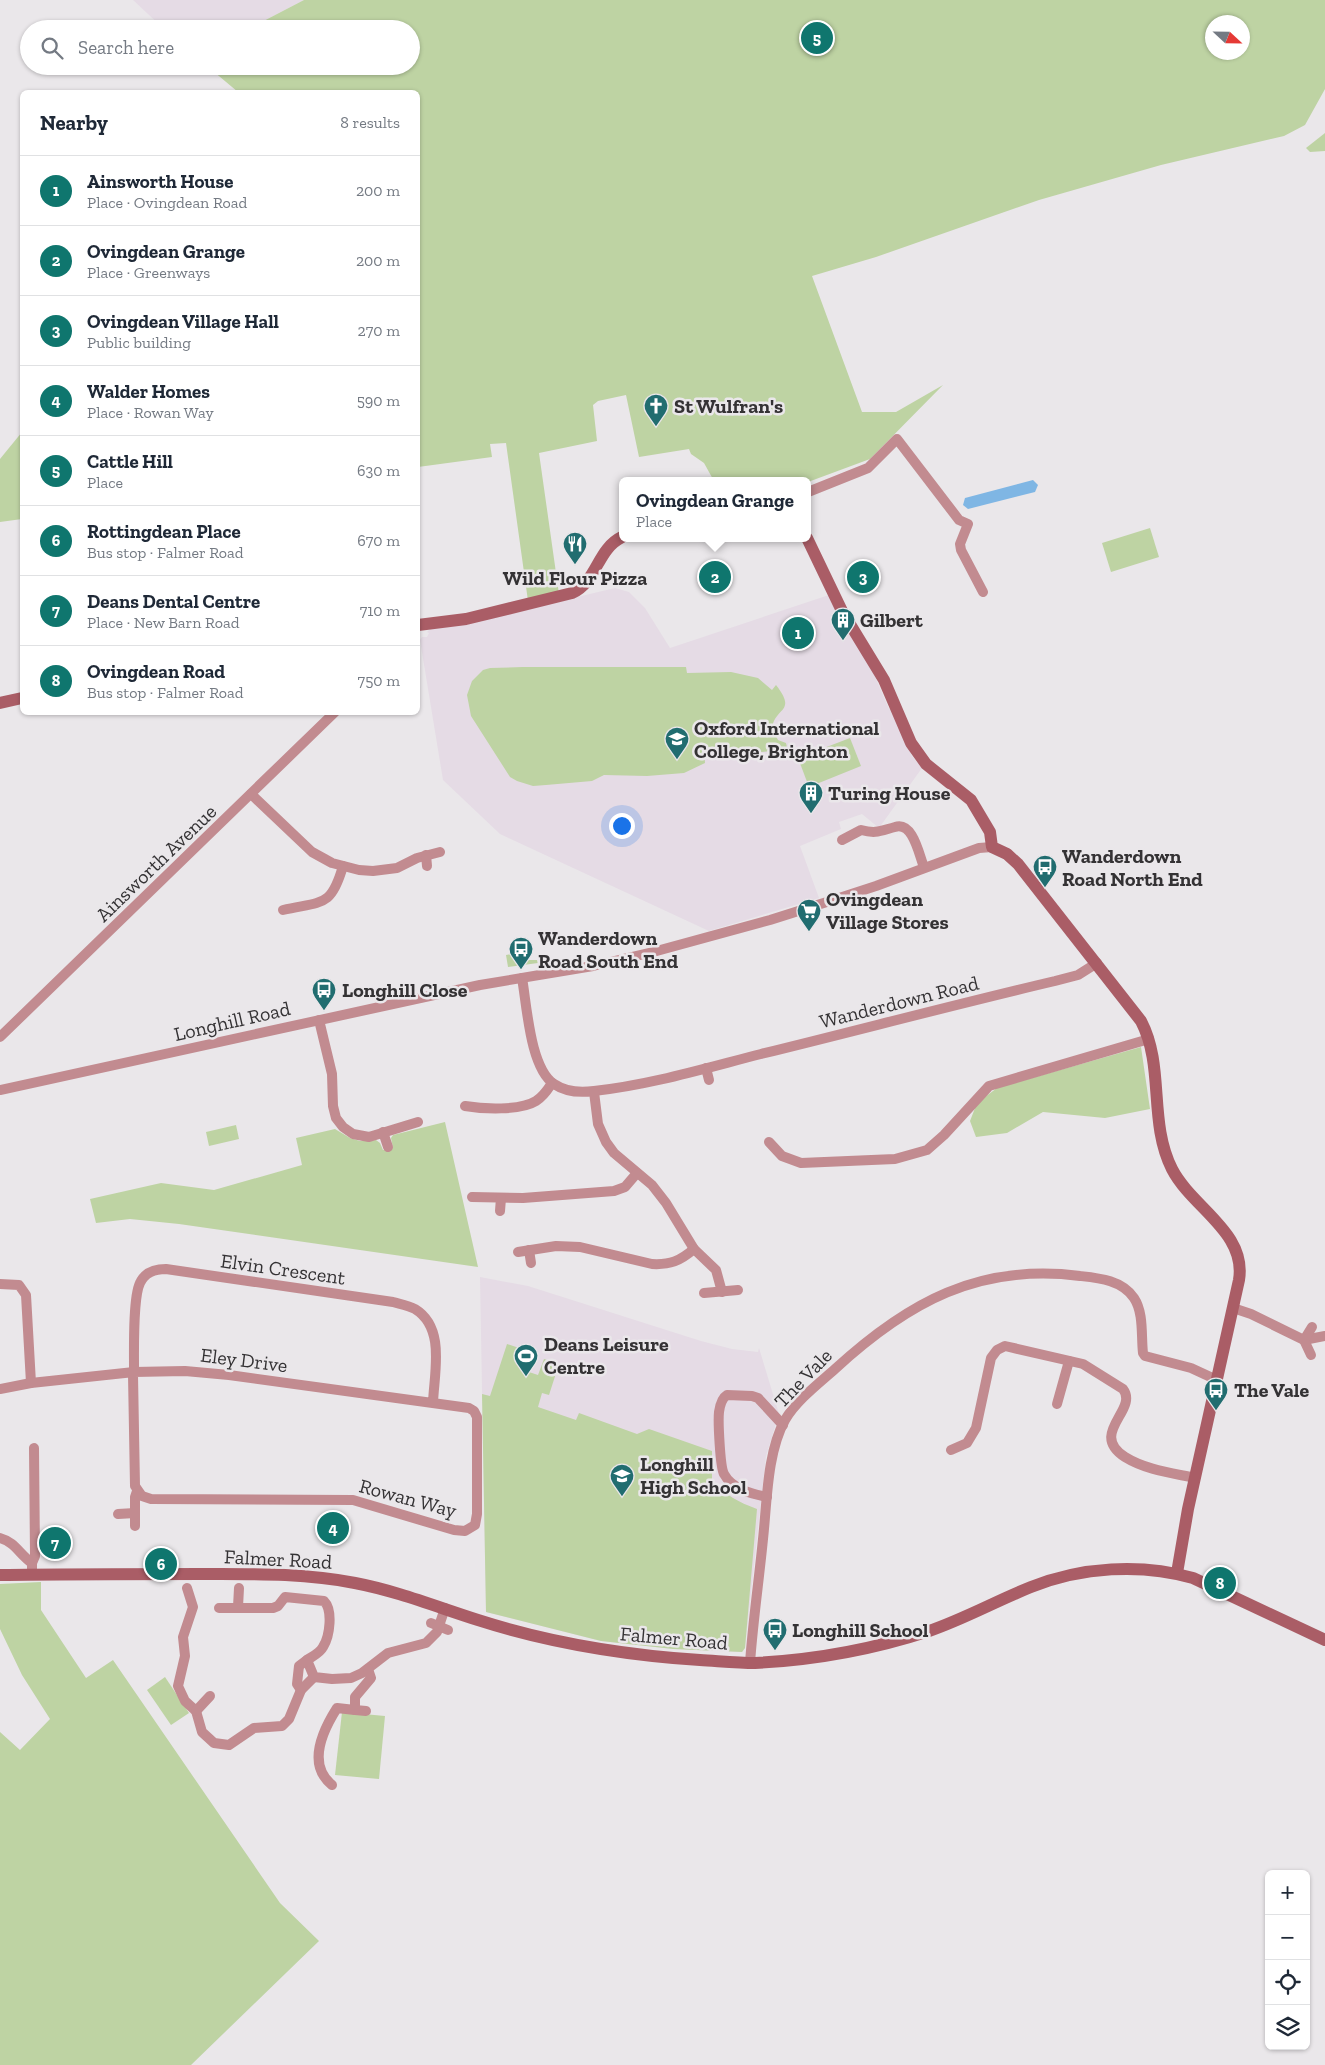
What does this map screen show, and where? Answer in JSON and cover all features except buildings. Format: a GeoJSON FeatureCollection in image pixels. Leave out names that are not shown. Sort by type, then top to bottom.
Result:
{"type":"FeatureCollection","features":[{"type":"Feature","properties":{"kind":"street"},"geometry":{"type":"LineString","coordinates":[[811,491],[868,468],[897,439],[959,520],[968,524],[960,544],[961,550],[984,592]]}},
{"type":"Feature","properties":{"kind":"street"},"geometry":{"type":"LineString","coordinates":[[420,625],[466,619],[572,593],[589,580],[608,547],[619,538]]}},
{"type":"Feature","properties":{"kind":"street"},"geometry":{"type":"LineString","coordinates":[[810,542],[842,611],[884,680],[911,743],[926,764],[970,800],[990,832],[992,847],[1007,854],[1018,864],[1141,1021],[1149,1039],[1153,1055],[1159,1130],[1171,1168],[1191,1197],[1228,1234],[1237,1251],[1240,1274],[1182,1539],[1177,1573]]}},
{"type":"Feature","properties":{"kind":"street"},"geometry":{"type":"LineString","coordinates":[[0,704],[20,699]]}},
{"type":"Feature","properties":{"kind":"street","name":"Ainsworth Avenue"},"geometry":{"type":"LineString","coordinates":[[0,1037],[332,715]]}},
{"type":"Feature","properties":{"kind":"street"},"geometry":{"type":"LineString","coordinates":[[251,794],[317,856],[343,866],[363,871],[383,870],[404,866],[426,855],[440,852]]}},
{"type":"Feature","properties":{"kind":"street"},"geometry":{"type":"LineString","coordinates":[[842,840],[860,825],[878,833],[898,826],[906,828],[911,834],[924,867]]}},
{"type":"Feature","properties":{"kind":"street","name":"Longhill Road"},"geometry":{"type":"LineString","coordinates":[[0,1090],[480,985],[599,964],[731,931],[876,886],[978,848],[992,847]]}},
{"type":"Feature","properties":{"kind":"street"},"geometry":{"type":"LineString","coordinates":[[426,855],[427,866]]}},
{"type":"Feature","properties":{"kind":"street"},"geometry":{"type":"LineString","coordinates":[[283,910],[313,908],[331,896],[343,866]]}},
{"type":"Feature","properties":{"kind":"street","name":"Wanderdown Road"},"geometry":{"type":"LineString","coordinates":[[552,1083],[574,1092],[594,1092],[706,1068],[1078,975],[1097,963]]}},
{"type":"Feature","properties":{"kind":"street"},"geometry":{"type":"LineString","coordinates":[[465,1106],[481,1108],[526,1105],[540,1098],[552,1083],[543,1073],[536,1059],[522,978]]}},
{"type":"Feature","properties":{"kind":"street"},"geometry":{"type":"LineString","coordinates":[[320,1020],[332,1074],[333,1106],[339,1123],[350,1133],[369,1137],[418,1122]]}},
{"type":"Feature","properties":{"kind":"street"},"geometry":{"type":"LineString","coordinates":[[769,1142],[782,1156],[801,1163],[895,1159],[927,1150],[944,1135],[989,1086],[1149,1039]]}},
{"type":"Feature","properties":{"kind":"street"},"geometry":{"type":"LineString","coordinates":[[706,1068],[709,1080]]}},
{"type":"Feature","properties":{"kind":"street"},"geometry":{"type":"LineString","coordinates":[[594,1092],[598,1124],[603,1138],[614,1153],[652,1186],[666,1203],[694,1249],[716,1270],[722,1292]]}},
{"type":"Feature","properties":{"kind":"street"},"geometry":{"type":"LineString","coordinates":[[383,1132],[388,1147]]}},
{"type":"Feature","properties":{"kind":"street"},"geometry":{"type":"LineString","coordinates":[[472,1197],[501,1198],[614,1191],[625,1187],[637,1173]]}},
{"type":"Feature","properties":{"kind":"street"},"geometry":{"type":"LineString","coordinates":[[500,1211],[501,1198]]}},
{"type":"Feature","properties":{"kind":"street"},"geometry":{"type":"LineString","coordinates":[[518,1252],[556,1246],[580,1247],[662,1265],[679,1260],[694,1249]]}},
{"type":"Feature","properties":{"kind":"street"},"geometry":{"type":"LineString","coordinates":[[529,1250],[531,1263]]}},
{"type":"Feature","properties":{"kind":"street","name":"Elvin Crescent"},"geometry":{"type":"LineString","coordinates":[[134,1372],[138,1286],[150,1271],[166,1270],[393,1302],[413,1308],[427,1320],[435,1338],[433,1403]]}},
{"type":"Feature","properties":{"kind":"street","name":"The Vale"},"geometry":{"type":"LineString","coordinates":[[750,1663],[767,1497],[776,1446],[783,1425],[792,1410],[827,1376],[872,1337],[894,1321],[937,1295],[983,1280],[1018,1274],[1062,1274],[1090,1277],[1121,1286],[1135,1299],[1139,1310],[1141,1341],[1145,1356],[1190,1368],[1217,1380]]}},
{"type":"Feature","properties":{"kind":"street"},"geometry":{"type":"LineString","coordinates":[[0,1284],[19,1285],[26,1294],[31,1383]]}},
{"type":"Feature","properties":{"kind":"street"},"geometry":{"type":"LineString","coordinates":[[704,1293],[738,1290]]}},
{"type":"Feature","properties":{"kind":"street"},"geometry":{"type":"LineString","coordinates":[[1233,1308],[1250,1314],[1304,1340],[1325,1336]]}},
{"type":"Feature","properties":{"kind":"street"},"geometry":{"type":"LineString","coordinates":[[1304,1340],[1312,1327]]}},
{"type":"Feature","properties":{"kind":"street"},"geometry":{"type":"LineString","coordinates":[[1304,1340],[1311,1355]]}},
{"type":"Feature","properties":{"kind":"street"},"geometry":{"type":"LineString","coordinates":[[951,1450],[968,1443],[976,1428],[991,1358],[997,1350],[1005,1346],[1084,1364],[1123,1389],[1126,1393],[1125,1406],[1111,1432],[1113,1442],[1119,1452],[1132,1461],[1148,1468],[1195,1478]]}},
{"type":"Feature","properties":{"kind":"street"},"geometry":{"type":"LineString","coordinates":[[1057,1404],[1069,1361]]}},
{"type":"Feature","properties":{"kind":"street","name":"Eley Drive"},"geometry":{"type":"LineString","coordinates":[[0,1389],[31,1383],[160,1370],[229,1375],[470,1408],[475,1413],[477,1419]]}},
{"type":"Feature","properties":{"kind":"street"},"geometry":{"type":"LineString","coordinates":[[134,1372],[134,1483],[137,1491],[135,1497],[135,1526]]}},
{"type":"Feature","properties":{"kind":"street"},"geometry":{"type":"LineString","coordinates":[[767,1497],[741,1489],[724,1474],[719,1412],[723,1398],[727,1395],[750,1395],[758,1398],[783,1425]]}},
{"type":"Feature","properties":{"kind":"street","name":"Rowan Way"},"geometry":{"type":"LineString","coordinates":[[137,1491],[144,1497],[151,1499],[353,1500],[450,1529],[465,1531],[472,1528],[477,1520],[477,1419]]}},
{"type":"Feature","properties":{"kind":"street"},"geometry":{"type":"LineString","coordinates":[[32,1569],[35,1556],[34,1448]]}},
{"type":"Feature","properties":{"kind":"street"},"geometry":{"type":"LineString","coordinates":[[118,1514],[135,1513]]}},
{"type":"Feature","properties":{"kind":"street"},"geometry":{"type":"LineString","coordinates":[[0,1538],[11,1542],[32,1569]]}},
{"type":"Feature","properties":{"kind":"street","name":"Falmer Road"},"geometry":{"type":"LineString","coordinates":[[0,1575],[32,1569],[305,1576],[345,1581],[383,1589],[509,1629],[575,1645],[644,1656],[750,1663],[779,1661],[889,1643],[957,1621],[1033,1586],[1087,1573],[1118,1568],[1148,1569],[1177,1573],[1193,1578],[1325,1640]]}},
{"type":"Feature","properties":{"kind":"street"},"geometry":{"type":"LineString","coordinates":[[187,1588],[193,1607],[182,1637],[185,1656],[178,1683],[181,1694],[196,1711],[199,1728],[214,1743],[229,1745],[254,1728],[277,1728],[286,1723],[301,1690],[314,1677]]}},
{"type":"Feature","properties":{"kind":"street"},"geometry":{"type":"LineString","coordinates":[[238,1607],[239,1588]]}},
{"type":"Feature","properties":{"kind":"street"},"geometry":{"type":"LineString","coordinates":[[220,1608],[234,1610],[238,1607],[273,1608],[278,1606],[285,1597],[325,1601],[329,1611],[325,1642],[322,1649],[299,1666],[297,1684],[301,1690]]}},
{"type":"Feature","properties":{"kind":"street"},"geometry":{"type":"LineString","coordinates":[[314,1677],[332,1679],[351,1678],[368,1669],[388,1653],[426,1643],[436,1635],[444,1608]]}},
{"type":"Feature","properties":{"kind":"street"},"geometry":{"type":"LineString","coordinates":[[308,1660],[314,1677]]}},
{"type":"Feature","properties":{"kind":"street"},"geometry":{"type":"LineString","coordinates":[[354,1710],[356,1697],[371,1678],[368,1669]]}},
{"type":"Feature","properties":{"kind":"street"},"geometry":{"type":"LineString","coordinates":[[196,1711],[210,1696]]}},
{"type":"Feature","properties":{"kind":"street"},"geometry":{"type":"LineString","coordinates":[[332,1785],[326,1780],[321,1768],[319,1749],[321,1737],[337,1708],[366,1711]]}},
{"type":"Feature","properties":{"kind":"shaded area"},"geometry":{"type":"Polygon","coordinates":[[[133,0],[304,0],[265,20],[154,20],[133,0]]]}},
{"type":"Feature","properties":{"kind":"shaded area","name":"Oxford International College, Brighton"},"geometry":{"type":"Polygon","coordinates":[[[615,588],[629,592],[645,608],[670,648],[829,595],[873,672],[912,756],[922,768],[879,828],[862,814],[839,822],[841,829],[800,846],[819,898],[709,931],[500,834],[443,780],[420,640],[422,637],[427,637],[429,633],[427,632],[430,629],[455,626],[615,588]]]}},
{"type":"Feature","properties":{"kind":"shaded area","name":"Longhill High School"},"geometry":{"type":"Polygon","coordinates":[[[480,1277],[528,1286],[701,1341],[732,1349],[758,1352],[759,1348],[779,1414],[766,1456],[745,1648],[742,1652],[673,1649],[601,1641],[486,1612],[480,1277]]]}},
{"type":"Feature","properties":{"kind":"green space"},"geometry":{"type":"Polygon","coordinates":[[[304,0],[1325,0],[1325,89],[1305,125],[1284,136],[1161,165],[1039,200],[876,257],[812,276],[862,412],[896,412],[943,385],[870,459],[811,481],[811,477],[712,477],[704,463],[691,454],[689,449],[639,457],[626,395],[598,401],[593,405],[597,441],[539,453],[559,594],[528,601],[506,443],[490,444],[492,457],[420,467],[420,90],[236,90],[218,75],[420,75],[420,20],[265,20],[304,0]]]}},
{"type":"Feature","properties":{"kind":"green space"},"geometry":{"type":"Polygon","coordinates":[[[1325,133],[1325,151],[1310,152],[1306,148],[1325,133]]]}},
{"type":"Feature","properties":{"kind":"green space"},"geometry":{"type":"Polygon","coordinates":[[[20,434],[20,519],[0,522],[0,459],[20,434]]]}},
{"type":"Feature","properties":{"kind":"green space"},"geometry":{"type":"Polygon","coordinates":[[[1150,528],[1159,557],[1111,572],[1102,543],[1150,528]]]}},
{"type":"Feature","properties":{"kind":"green space"},"geometry":{"type":"Polygon","coordinates":[[[523,667],[686,667],[687,673],[731,672],[758,678],[772,690],[776,685],[785,701],[785,705],[774,722],[772,729],[778,740],[786,743],[789,756],[781,757],[771,751],[714,757],[712,747],[704,748],[705,763],[684,773],[647,776],[604,775],[592,781],[533,786],[517,781],[510,777],[471,716],[467,695],[472,681],[483,670],[523,667]]]}},
{"type":"Feature","properties":{"kind":"green space"},"geometry":{"type":"Polygon","coordinates":[[[850,738],[861,766],[809,787],[798,758],[850,738]]]}},
{"type":"Feature","properties":{"kind":"green space"},"geometry":{"type":"Polygon","coordinates":[[[524,952],[528,955],[528,960],[537,960],[538,963],[508,967],[506,955],[524,952]]]}},
{"type":"Feature","properties":{"kind":"green space"},"geometry":{"type":"Polygon","coordinates":[[[1141,1047],[1150,1109],[1105,1118],[1043,1112],[1007,1133],[976,1137],[970,1121],[977,1103],[997,1088],[1141,1047]]]}},
{"type":"Feature","properties":{"kind":"green space"},"geometry":{"type":"Polygon","coordinates":[[[445,1122],[478,1267],[179,1224],[130,1219],[96,1223],[90,1199],[161,1183],[214,1190],[302,1165],[296,1138],[335,1129],[350,1138],[360,1141],[376,1140],[380,1143],[383,1150],[393,1148],[391,1138],[393,1135],[445,1122]]]}},
{"type":"Feature","properties":{"kind":"green space"},"geometry":{"type":"Polygon","coordinates":[[[236,1125],[239,1139],[209,1146],[206,1132],[236,1125]]]}},
{"type":"Feature","properties":{"kind":"green space","name":"Longhill High School"},"geometry":{"type":"Polygon","coordinates":[[[507,1344],[528,1351],[523,1370],[538,1375],[544,1359],[559,1364],[549,1395],[542,1393],[538,1407],[576,1420],[579,1413],[637,1434],[649,1429],[712,1451],[712,1481],[733,1498],[757,1509],[745,1648],[742,1652],[673,1649],[601,1641],[486,1612],[482,1394],[490,1396],[507,1344]]]}},
{"type":"Feature","properties":{"kind":"green space"},"geometry":{"type":"Polygon","coordinates":[[[41,1582],[41,1610],[86,1678],[113,1660],[280,1903],[319,1941],[191,2065],[0,2065],[0,1732],[20,1750],[50,1719],[22,1675],[0,1629],[0,1584],[41,1582]]]}},
{"type":"Feature","properties":{"kind":"green space"},"geometry":{"type":"Polygon","coordinates":[[[165,1677],[189,1713],[171,1725],[147,1690],[165,1677]]]}},
{"type":"Feature","properties":{"kind":"green space"},"geometry":{"type":"Polygon","coordinates":[[[342,1712],[385,1716],[379,1779],[335,1775],[342,1712]]]}},
{"type":"Feature","properties":{"kind":"water"},"geometry":{"type":"Polygon","coordinates":[[[1033,480],[1038,485],[1035,492],[968,509],[963,505],[965,498],[1033,480]]]}},
{"type":"Feature","properties":{"kind":"place","name":"Cattle Hill"},"geometry":{"type":"Point","coordinates":[817,38]}},
{"type":"Feature","properties":{"kind":"place","name":"St Wulfran's"},"geometry":{"type":"Point","coordinates":[656,427]}},
{"type":"Feature","properties":{"kind":"place","name":"Wild Flour Pizza"},"geometry":{"type":"Point","coordinates":[575,565]}},
{"type":"Feature","properties":{"kind":"place","name":"Ovingdean Grange"},"geometry":{"type":"Point","coordinates":[715,577]}},
{"type":"Feature","properties":{"kind":"place","name":"Ovingdean Village Hall"},"geometry":{"type":"Point","coordinates":[863,577]}},
{"type":"Feature","properties":{"kind":"place","name":"Ainsworth House"},"geometry":{"type":"Point","coordinates":[798,633]}},
{"type":"Feature","properties":{"kind":"place","name":"Gilbert"},"geometry":{"type":"Point","coordinates":[843,641]}},
{"type":"Feature","properties":{"kind":"place","name":"Oxford International College, Brighton"},"geometry":{"type":"Point","coordinates":[677,760]}},
{"type":"Feature","properties":{"kind":"place","name":"Turing House"},"geometry":{"type":"Point","coordinates":[811,814]}},
{"type":"Feature","properties":{"kind":"place","name":"Wanderdown Road North End"},"geometry":{"type":"Point","coordinates":[1045,888]}},
{"type":"Feature","properties":{"kind":"place","name":"Ovingdean Village Stores"},"geometry":{"type":"Point","coordinates":[809,932]}},
{"type":"Feature","properties":{"kind":"place","name":"Wanderdown Road South End"},"geometry":{"type":"Point","coordinates":[521,970]}},
{"type":"Feature","properties":{"kind":"place","name":"Longhill Close"},"geometry":{"type":"Point","coordinates":[324,1011]}},
{"type":"Feature","properties":{"kind":"place","name":"Deans Leisure Centre"},"geometry":{"type":"Point","coordinates":[526,1377]}},
{"type":"Feature","properties":{"kind":"place","name":"The Vale"},"geometry":{"type":"Point","coordinates":[1216,1411]}},
{"type":"Feature","properties":{"kind":"place","name":"Longhill High School"},"geometry":{"type":"Point","coordinates":[622,1497]}},
{"type":"Feature","properties":{"kind":"place","name":"Walder Homes"},"geometry":{"type":"Point","coordinates":[333,1528]}},
{"type":"Feature","properties":{"kind":"place","name":"Deans Dental Centre"},"geometry":{"type":"Point","coordinates":[55,1543]}},
{"type":"Feature","properties":{"kind":"place","name":"Rottingdean Place"},"geometry":{"type":"Point","coordinates":[161,1564]}},
{"type":"Feature","properties":{"kind":"place","name":"Ovingdean Road"},"geometry":{"type":"Point","coordinates":[1220,1583]}},
{"type":"Feature","properties":{"kind":"place","name":"Longhill School"},"geometry":{"type":"Point","coordinates":[775,1651]}}]}
